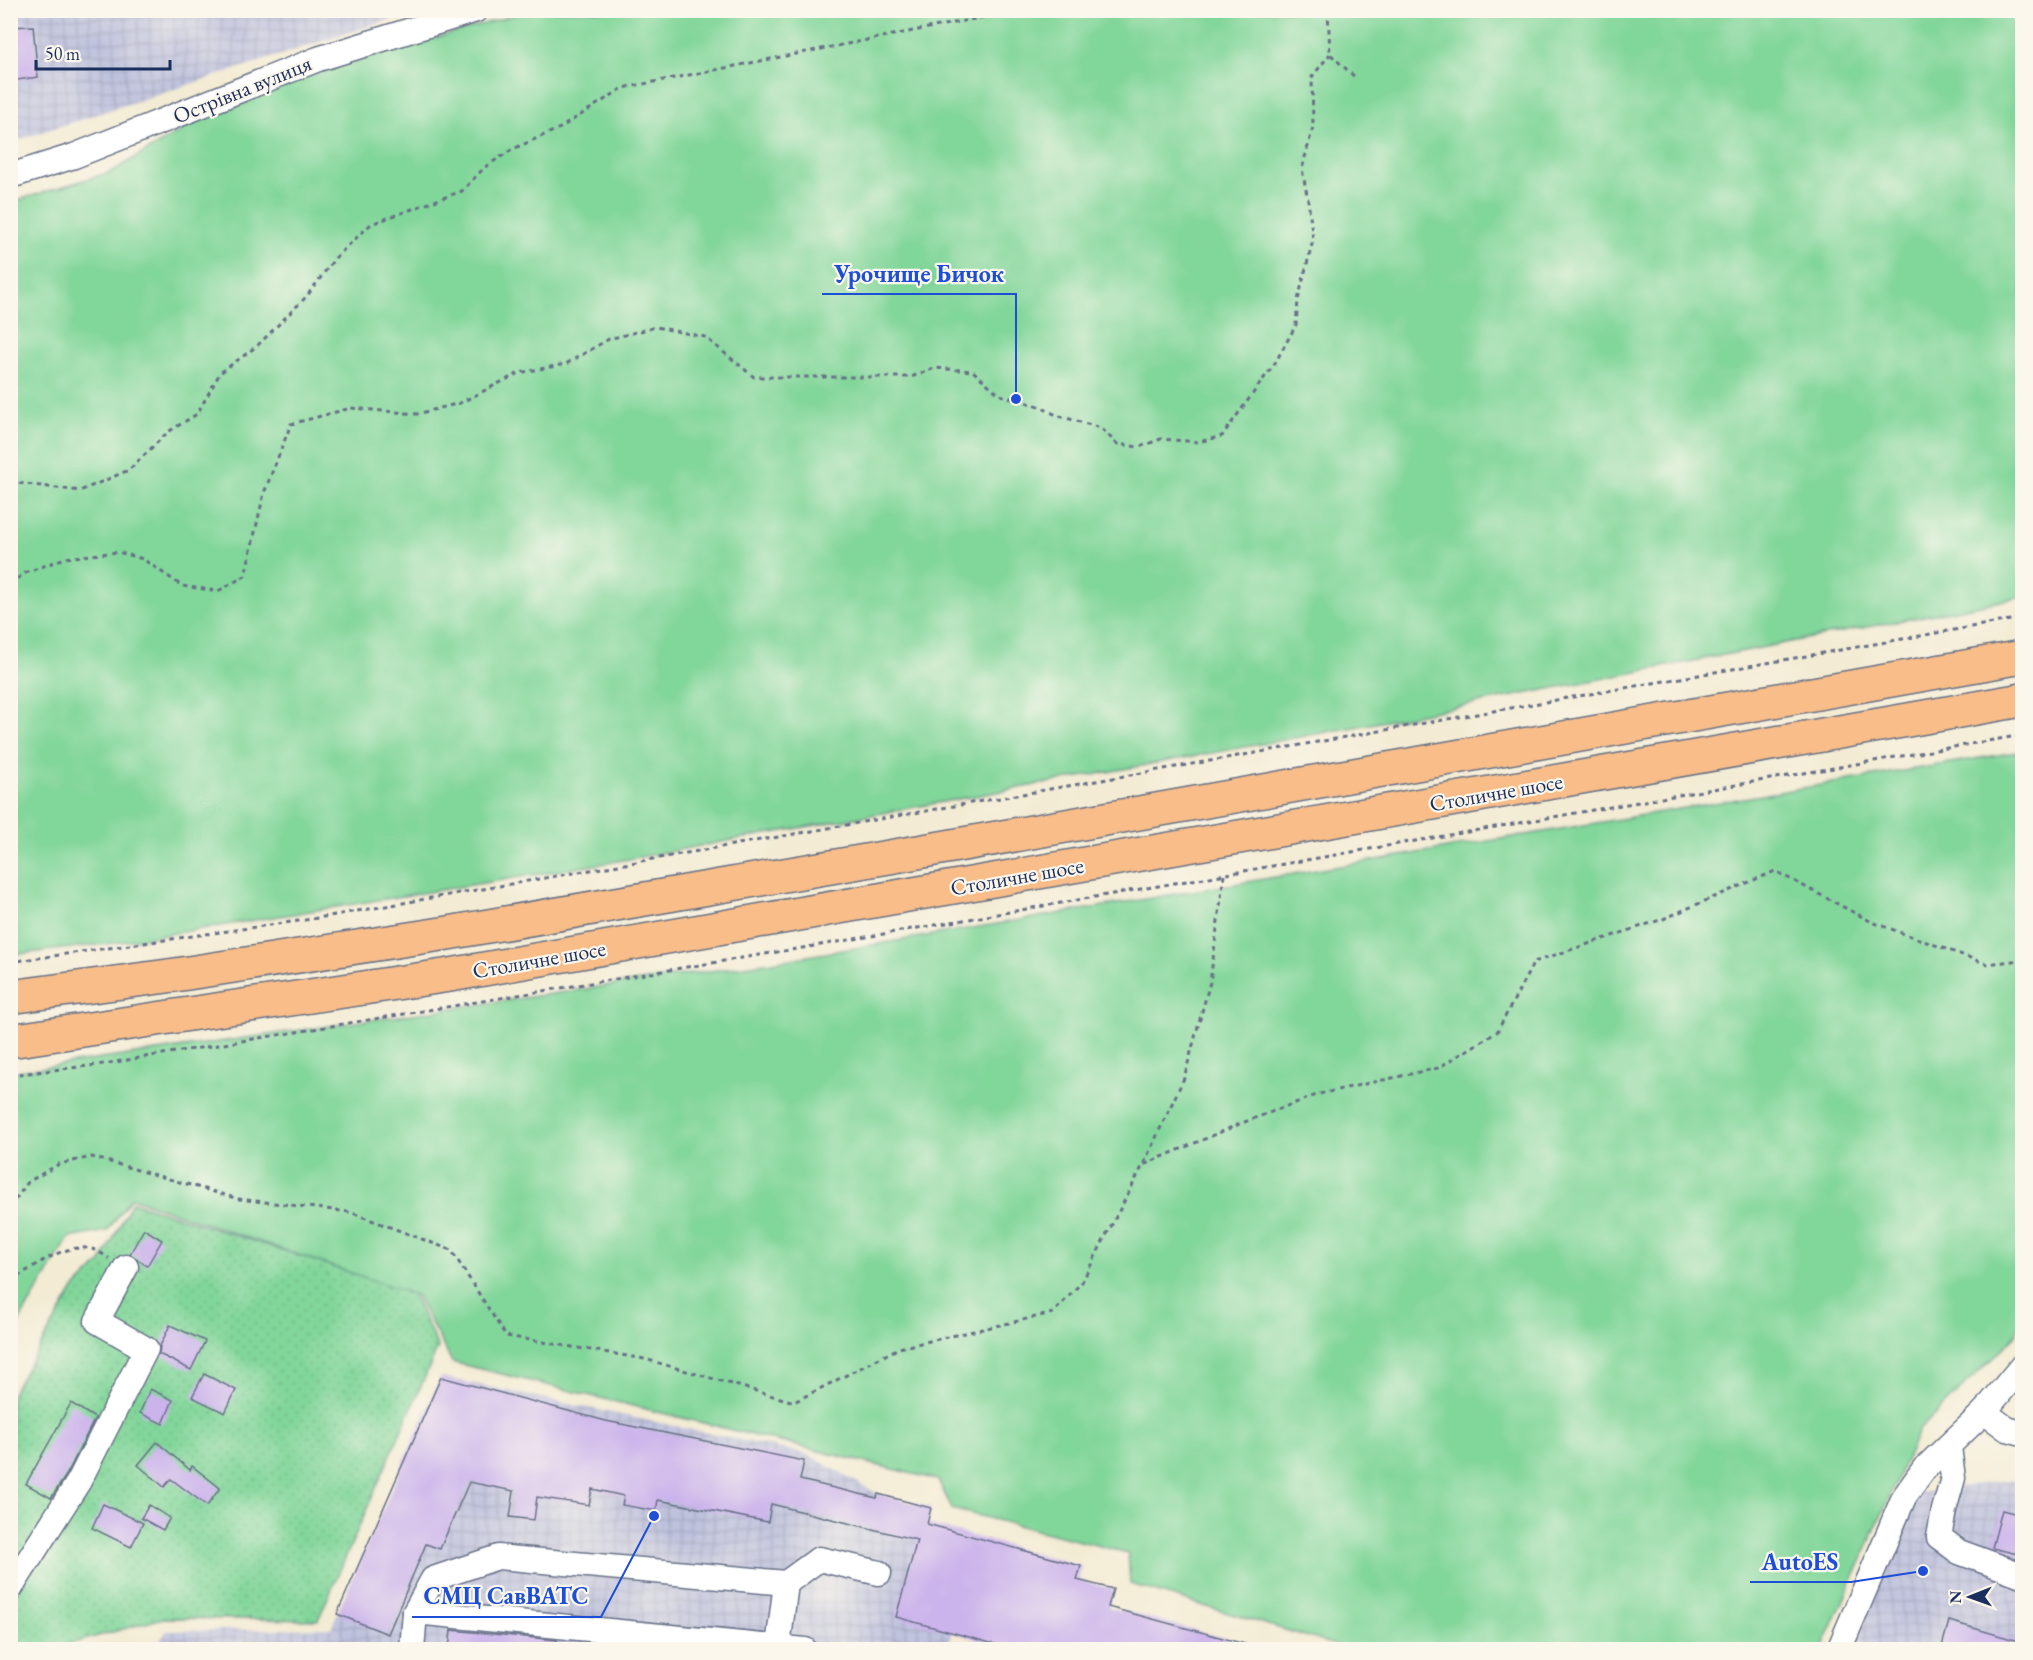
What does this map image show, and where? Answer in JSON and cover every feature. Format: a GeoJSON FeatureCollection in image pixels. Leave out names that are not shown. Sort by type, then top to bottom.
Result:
{"type":"FeatureCollection","features":[{"type":"Feature","properties":{"kind":"highway","name":"Столичне шосе"},"geometry":{"type":"LineString","coordinates":[[10,996],[176,975],[448,933],[2022,657]]}},
{"type":"Feature","properties":{"kind":"highway","name":"Столичне шосе"},"geometry":{"type":"LineString","coordinates":[[10,1041],[450,975],[2022,700]]}},
{"type":"Feature","properties":{"kind":"street","name":"Острівна вулиця"},"geometry":{"type":"LineString","coordinates":[[10,176],[74,156],[318,59],[477,10]]}},
{"type":"Feature","properties":{"kind":"street"},"geometry":{"type":"LineString","coordinates":[[10,1589],[79,1481],[146,1349],[97,1321],[126,1267]]}},
{"type":"Feature","properties":{"kind":"street"},"geometry":{"type":"LineString","coordinates":[[1839,1650],[1904,1497],[1924,1469],[1984,1412],[2022,1366]]}},
{"type":"Feature","properties":{"kind":"street"},"geometry":{"type":"LineString","coordinates":[[1984,1412],[2007,1429],[2022,1433]]}},
{"type":"Feature","properties":{"kind":"street"},"geometry":{"type":"LineString","coordinates":[[1948,1448],[1953,1478],[1939,1537],[1959,1552],[2022,1575]]}},
{"type":"Feature","properties":{"kind":"street"},"geometry":{"type":"LineString","coordinates":[[412,1650],[416,1612],[433,1579],[498,1557],[786,1583],[819,1559],[879,1573]]}},
{"type":"Feature","properties":{"kind":"street"},"geometry":{"type":"LineString","coordinates":[[778,1647],[786,1583]]}},
{"type":"Feature","properties":{"kind":"street"},"geometry":{"type":"LineString","coordinates":[[416,1612],[805,1650]]}},
{"type":"Feature","properties":{"kind":"path"},"geometry":{"type":"LineString","coordinates":[[10,482],[80,491],[129,470],[168,432],[197,414],[220,373],[256,346],[298,304],[335,258],[371,224],[462,191],[485,167],[513,149],[560,128],[623,88],[1020,10]]}},
{"type":"Feature","properties":{"kind":"path"},"geometry":{"type":"LineString","coordinates":[[10,584],[25,573],[65,558],[118,552],[144,559],[182,586],[218,591],[245,576],[264,493],[291,424],[351,408],[417,414],[460,404],[519,373],[566,364],[609,339],[656,327],[705,337],[754,377],[911,377],[935,368],[973,371],[1000,395],[1101,428],[1117,444],[1139,447],[1161,439],[1199,442],[1222,436],[1275,363],[1296,325],[1298,300],[1313,240],[1302,169],[1313,127],[1312,77],[1330,54],[1328,10]]}},
{"type":"Feature","properties":{"kind":"path"},"geometry":{"type":"LineString","coordinates":[[1330,54],[1357,79]]}},
{"type":"Feature","properties":{"kind":"path"},"geometry":{"type":"LineString","coordinates":[[10,962],[312,919],[2022,618]]}},
{"type":"Feature","properties":{"kind":"path"},"geometry":{"type":"LineString","coordinates":[[10,1075],[97,1065],[826,944],[2022,735]]}},
{"type":"Feature","properties":{"kind":"path"},"geometry":{"type":"LineString","coordinates":[[1143,1165],[1242,1123],[1319,1094],[1438,1068],[1497,1032],[1534,962],[1662,919],[1775,871],[1872,922],[1987,964],[2022,960]]}},
{"type":"Feature","properties":{"kind":"path"},"geometry":{"type":"LineString","coordinates":[[11,1206],[28,1182],[59,1164],[92,1157],[239,1199],[350,1212],[451,1250],[506,1336],[645,1359],[794,1402],[899,1348],[1053,1313],[1082,1282],[1143,1165],[1184,1078],[1210,981],[1224,875]]}},
{"type":"Feature","properties":{"kind":"path"},"geometry":{"type":"LineString","coordinates":[[10,1281],[57,1254],[72,1249],[92,1249],[126,1267]]}},
{"type":"Feature","properties":{"kind":"shaded area"},"geometry":{"type":"Polygon","coordinates":[[[10,11],[416,11],[11,142],[10,11]]]}},
{"type":"Feature","properties":{"kind":"shaded area"},"geometry":{"type":"Polygon","coordinates":[[[441,1377],[807,1454],[878,1494],[931,1508],[927,1524],[1081,1566],[1078,1580],[1113,1589],[1108,1607],[1266,1649],[1016,1649],[952,1632],[947,1650],[155,1650],[166,1631],[331,1628],[441,1377]]]}},
{"type":"Feature","properties":{"kind":"shaded area"},"geometry":{"type":"Polygon","coordinates":[[[2022,1478],[2022,1649],[1848,1650],[1918,1493],[2022,1478]]]}},
{"type":"Feature","properties":{"kind":"green space"},"geometry":{"type":"Polygon","coordinates":[[[528,11],[2022,11],[2022,597],[1360,726],[607,863],[114,943],[11,955],[11,202],[111,172],[194,123],[314,73],[528,11]]]}},
{"type":"Feature","properties":{"kind":"green space"},"geometry":{"type":"Polygon","coordinates":[[[2022,751],[2022,1318],[2015,1336],[1919,1430],[1822,1649],[1349,1649],[1130,1584],[1128,1553],[952,1509],[938,1480],[452,1362],[416,1295],[131,1198],[107,1231],[69,1238],[11,1335],[11,1072],[772,962],[2022,751]]]}},
{"type":"Feature","properties":{"kind":"green space"},"geometry":{"type":"Polygon","coordinates":[[[132,1202],[412,1292],[438,1347],[318,1620],[163,1618],[51,1649],[11,1650],[11,1395],[74,1289],[101,1262],[132,1202]]]}},
{"type":"Feature","properties":{"kind":"building"},"geometry":{"type":"Polygon","coordinates":[[[33,26],[38,77],[10,81],[10,27],[33,26]]]}},
{"type":"Feature","properties":{"kind":"building"},"geometry":{"type":"Polygon","coordinates":[[[144,1229],[162,1240],[147,1266],[130,1254],[144,1229]]]}},
{"type":"Feature","properties":{"kind":"building"},"geometry":{"type":"Polygon","coordinates":[[[170,1325],[205,1341],[191,1370],[159,1354],[160,1346],[170,1325]]]}},
{"type":"Feature","properties":{"kind":"building"},"geometry":{"type":"Polygon","coordinates":[[[204,1374],[236,1390],[225,1413],[192,1397],[204,1374]]]}},
{"type":"Feature","properties":{"kind":"building"},"geometry":{"type":"Polygon","coordinates":[[[441,1377],[606,1421],[804,1461],[800,1480],[877,1498],[878,1494],[931,1508],[927,1524],[1081,1566],[1077,1580],[1113,1589],[1108,1607],[1249,1645],[1248,1650],[1016,1650],[896,1617],[917,1540],[771,1504],[768,1522],[658,1500],[656,1511],[622,1505],[624,1496],[592,1489],[589,1505],[537,1497],[534,1520],[510,1517],[514,1491],[469,1482],[440,1549],[426,1544],[388,1634],[337,1614],[441,1377]]]}},
{"type":"Feature","properties":{"kind":"building"},"geometry":{"type":"Polygon","coordinates":[[[150,1389],[173,1400],[163,1424],[140,1413],[150,1389]]]}},
{"type":"Feature","properties":{"kind":"building"},"geometry":{"type":"Polygon","coordinates":[[[71,1403],[95,1418],[67,1474],[51,1498],[26,1484],[71,1403]]]}},
{"type":"Feature","properties":{"kind":"building"},"geometry":{"type":"Polygon","coordinates":[[[157,1442],[190,1470],[192,1466],[220,1488],[207,1506],[171,1479],[164,1487],[138,1465],[157,1442]]]}},
{"type":"Feature","properties":{"kind":"building"},"geometry":{"type":"Polygon","coordinates":[[[103,1504],[143,1523],[131,1547],[92,1528],[103,1504]]]}},
{"type":"Feature","properties":{"kind":"building"},"geometry":{"type":"Polygon","coordinates":[[[149,1505],[170,1518],[163,1530],[141,1518],[149,1505]]]}},
{"type":"Feature","properties":{"kind":"building"},"geometry":{"type":"Polygon","coordinates":[[[2002,1510],[2022,1515],[2022,1555],[1992,1548],[2002,1510]]]}},
{"type":"Feature","properties":{"kind":"building"},"geometry":{"type":"Polygon","coordinates":[[[1949,1621],[2022,1642],[2022,1650],[1941,1650],[1949,1621]]]}},
{"type":"Feature","properties":{"kind":"building"},"geometry":{"type":"Polygon","coordinates":[[[451,1630],[557,1640],[557,1650],[449,1650],[451,1630]]]}},
{"type":"Feature","properties":{"kind":"place","name":"Урочище Бичок"},"geometry":{"type":"Point","coordinates":[1016,399]}},
{"type":"Feature","properties":{"kind":"place","name":"СМЦ СавВАТС"},"geometry":{"type":"Point","coordinates":[654,1516]}},
{"type":"Feature","properties":{"kind":"place","name":"AutoES"},"geometry":{"type":"Point","coordinates":[1923,1571]}}]}
